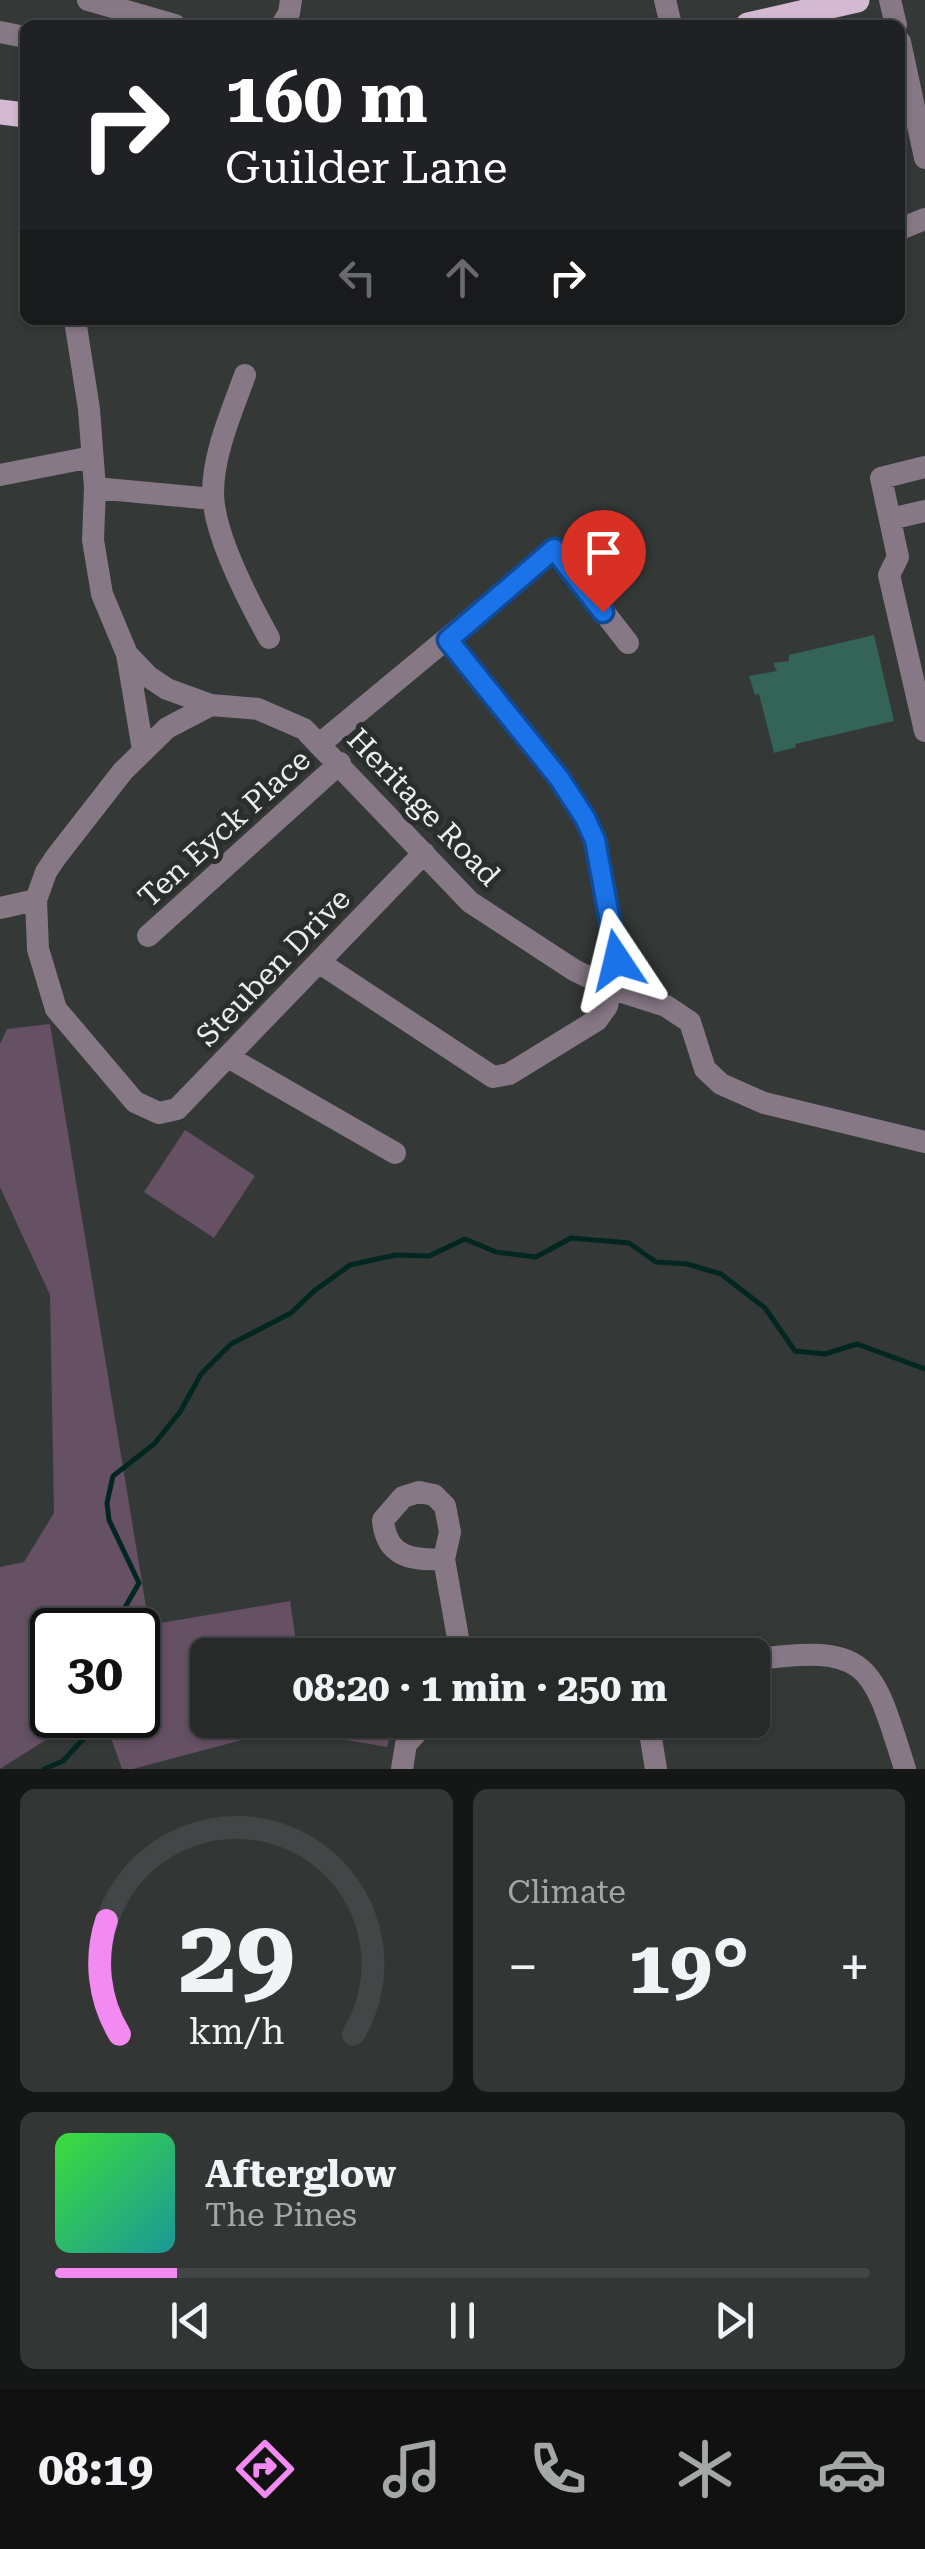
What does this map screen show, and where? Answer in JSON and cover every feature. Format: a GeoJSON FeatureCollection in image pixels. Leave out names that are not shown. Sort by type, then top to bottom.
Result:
{"type":"FeatureCollection","features":[{"type":"Feature","properties":{"kind":"main road"},"geometry":{"type":"LineString","coordinates":[[770,20],[857,0]]}},
{"type":"Feature","properties":{"kind":"street"},"geometry":{"type":"LineString","coordinates":[[88,0],[158,20]]}},
{"type":"Feature","properties":{"kind":"street"},"geometry":{"type":"LineString","coordinates":[[905,65],[925,158]]}},
{"type":"Feature","properties":{"kind":"street","name":"Heritage Road"},"geometry":{"type":"LineString","coordinates":[[76,325],[90,409],[95,488],[93,540],[102,594],[127,654],[143,750]]}},
{"type":"Feature","properties":{"kind":"street"},"geometry":{"type":"LineString","coordinates":[[245,376],[218,453],[213,499],[245,594],[269,638]]}},
{"type":"Feature","properties":{"kind":"street"},"geometry":{"type":"LineString","coordinates":[[0,476],[92,457]]}},
{"type":"Feature","properties":{"kind":"street"},"geometry":{"type":"LineString","coordinates":[[925,466],[880,478],[898,557],[890,575],[925,731]]}},
{"type":"Feature","properties":{"kind":"street"},"geometry":{"type":"LineString","coordinates":[[95,488],[213,499]]}},
{"type":"Feature","properties":{"kind":"street"},"geometry":{"type":"LineString","coordinates":[[890,519],[925,511]]}},
{"type":"Feature","properties":{"kind":"street"},"geometry":{"type":"LineString","coordinates":[[321,743],[554,549],[628,643]]}},
{"type":"Feature","properties":{"kind":"street"},"geometry":{"type":"LineString","coordinates":[[902,628],[925,622]]}},
{"type":"Feature","properties":{"kind":"street"},"geometry":{"type":"LineString","coordinates":[[320,963],[493,1077],[509,1074],[597,1020],[607,1006],[617,960],[595,840],[559,778],[448,640]]}},
{"type":"Feature","properties":{"kind":"street","name":"Heritage Road"},"geometry":{"type":"LineString","coordinates":[[127,654],[149,677],[168,689],[212,705],[258,709],[290,720],[321,743],[470,902],[574,970],[613,989],[666,1006],[690,1022],[711,1077],[764,1102],[925,1142]]}},
{"type":"Feature","properties":{"kind":"street"},"geometry":{"type":"LineString","coordinates":[[0,908],[36,900],[56,856],[143,750],[167,728],[212,705]]}},
{"type":"Feature","properties":{"kind":"street","name":"Ten Eyck Place"},"geometry":{"type":"LineString","coordinates":[[148,936],[340,764]]}},
{"type":"Feature","properties":{"kind":"street","name":"Steuben Drive"},"geometry":{"type":"LineString","coordinates":[[36,900],[38,949],[56,1009],[135,1102],[159,1113],[177,1108],[424,853]]}},
{"type":"Feature","properties":{"kind":"street"},"geometry":{"type":"LineString","coordinates":[[228,1057],[396,1153]]}},
{"type":"Feature","properties":{"kind":"street"},"geometry":{"type":"LineString","coordinates":[[444,1559],[458,1638]]}},
{"type":"Feature","properties":{"kind":"street"},"geometry":{"type":"LineString","coordinates":[[770,1659],[826,1654],[866,1672],[884,1703],[905,1769]]}},
{"type":"Feature","properties":{"kind":"street"},"geometry":{"type":"LineString","coordinates":[[402,1769],[406,1744],[412,1738]]}},
{"type":"Feature","properties":{"kind":"street"},"geometry":{"type":"LineString","coordinates":[[651,1738],[656,1769]]}},
{"type":"Feature","properties":{"kind":"shaded area"},"geometry":{"type":"Polygon","coordinates":[[[50,1024],[146,1608],[30,1608],[30,1738],[49,1738],[0,1769],[0,1567],[24,1562],[54,1513],[50,1295],[0,1187],[0,1044],[7,1029],[50,1024]]]}},
{"type":"Feature","properties":{"kind":"shaded area"},"geometry":{"type":"Polygon","coordinates":[[[185,1130],[255,1176],[214,1238],[144,1192],[185,1130]]]}},
{"type":"Feature","properties":{"kind":"shaded area"},"geometry":{"type":"Polygon","coordinates":[[[290,1601],[295,1638],[190,1638],[190,1738],[249,1738],[122,1769],[111,1738],[160,1738],[160,1623],[290,1601]]]}},
{"type":"Feature","properties":{"kind":"shaded area"},"geometry":{"type":"Polygon","coordinates":[[[335,1738],[390,1738],[387,1747],[335,1738]]]}},
{"type":"Feature","properties":{"kind":"building"},"geometry":{"type":"Polygon","coordinates":[[[874,635],[894,721],[795,744],[796,747],[774,753],[759,694],[755,695],[749,676],[777,671],[773,663],[789,661],[789,655],[874,635]]]}},
{"type":"Feature","properties":{"kind":"waterway"},"geometry":{"type":"LineString","coordinates":[[125,1608],[139,1583],[109,1520],[107,1503],[113,1476],[154,1444],[180,1412],[201,1374],[231,1344],[291,1313],[350,1265],[396,1255],[429,1256],[465,1239],[496,1252],[536,1257],[571,1238],[629,1243],[656,1262],[687,1264],[721,1274],[765,1308],[795,1351],[825,1354],[857,1344],[925,1369]]}},
{"type":"Feature","properties":{"kind":"waterway"},"geometry":{"type":"LineString","coordinates":[[44,1769],[63,1761],[84,1738]]}},
{"type":"Feature","properties":{"kind":"route"},"geometry":{"type":"LineString","coordinates":[[603,612],[554,549],[448,640],[559,778],[585,818],[595,840],[617,960]]}}]}
